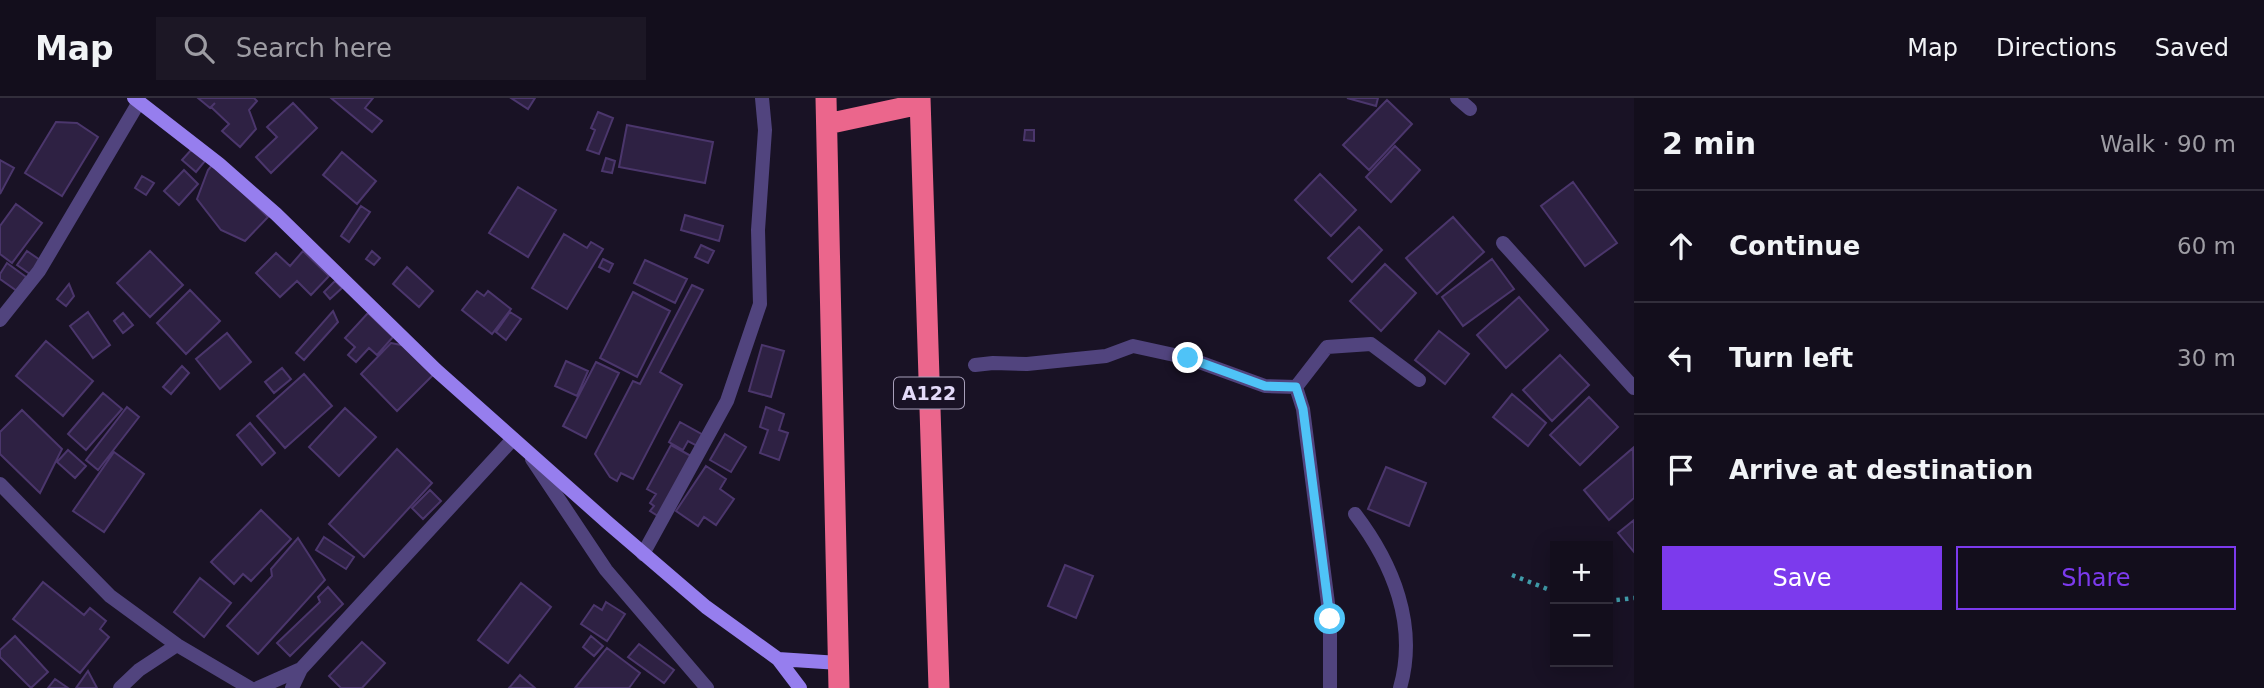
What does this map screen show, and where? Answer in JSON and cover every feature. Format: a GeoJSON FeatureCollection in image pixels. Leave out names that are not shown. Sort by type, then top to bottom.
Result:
{"type":"FeatureCollection","features":[{"type":"Feature","properties":{"kind":"highway"},"geometry":{"type":"LineString","coordinates":[[826,98],[839,688]]}},
{"type":"Feature","properties":{"kind":"highway"},"geometry":{"type":"LineString","coordinates":[[827,124],[920,101]]}},
{"type":"Feature","properties":{"kind":"highway","name":"A122"},"geometry":{"type":"LineString","coordinates":[[920,101],[939,688]]}},
{"type":"Feature","properties":{"kind":"street"},"geometry":{"type":"LineString","coordinates":[[643,554],[727,401],[760,304],[758,230],[765,130],[762,98]]}},
{"type":"Feature","properties":{"kind":"street"},"geometry":{"type":"LineString","coordinates":[[1457,98],[1470,109]]}},
{"type":"Feature","properties":{"kind":"street"},"geometry":{"type":"LineString","coordinates":[[0,320],[38,271],[137,100],[219,164],[276,214],[436,370],[643,554],[706,607],[778,659],[800,688]]}},
{"type":"Feature","properties":{"kind":"street"},"geometry":{"type":"LineString","coordinates":[[1503,243],[1634,388]]}},
{"type":"Feature","properties":{"kind":"street"},"geometry":{"type":"LineString","coordinates":[[1296,387],[1327,347],[1371,344],[1419,380]]}},
{"type":"Feature","properties":{"kind":"street"},"geometry":{"type":"LineString","coordinates":[[975,365],[1027,365],[1106,356],[1133,345],[1188,358],[1265,386],[1296,387]]}},
{"type":"Feature","properties":{"kind":"street"},"geometry":{"type":"LineString","coordinates":[[1296,387],[1303,409],[1330,619],[1330,688]]}},
{"type":"Feature","properties":{"kind":"street"},"geometry":{"type":"LineString","coordinates":[[292,688],[300,669],[513,439]]}},
{"type":"Feature","properties":{"kind":"street"},"geometry":{"type":"LineString","coordinates":[[528,452],[606,570],[707,688]]}},
{"type":"Feature","properties":{"kind":"street"},"geometry":{"type":"LineString","coordinates":[[0,484],[110,596],[177,645],[250,688]]}},
{"type":"Feature","properties":{"kind":"street"},"geometry":{"type":"LineString","coordinates":[[1355,514],[1376,541],[1392,578],[1407,627],[1405,671],[1400,688]]}},
{"type":"Feature","properties":{"kind":"street"},"geometry":{"type":"LineString","coordinates":[[120,688],[148,663],[177,645]]}},
{"type":"Feature","properties":{"kind":"street"},"geometry":{"type":"LineString","coordinates":[[778,659],[839,663]]}},
{"type":"Feature","properties":{"kind":"street"},"geometry":{"type":"LineString","coordinates":[[258,688],[300,669]]}},
{"type":"Feature","properties":{"kind":"path"},"geometry":{"type":"LineString","coordinates":[[1512,575],[1550,590]]}},
{"type":"Feature","properties":{"kind":"path"},"geometry":{"type":"LineString","coordinates":[[1613,600],[1634,598]]}},
{"type":"Feature","properties":{"kind":"building"},"geometry":{"type":"Polygon","coordinates":[[[198,98],[254,98],[257,101],[249,110],[256,129],[240,147],[222,131],[229,124],[198,98]]]}},
{"type":"Feature","properties":{"kind":"building"},"geometry":{"type":"Polygon","coordinates":[[[331,98],[373,98],[365,108],[382,121],[372,132],[331,98]]]}},
{"type":"Feature","properties":{"kind":"building"},"geometry":{"type":"Polygon","coordinates":[[[511,98],[535,98],[528,109],[511,98]]]}},
{"type":"Feature","properties":{"kind":"building"},"geometry":{"type":"Polygon","coordinates":[[[1347,98],[1378,98],[1376,106],[1347,98]]]}},
{"type":"Feature","properties":{"kind":"building"},"geometry":{"type":"Polygon","coordinates":[[[1387,100],[1412,124],[1369,170],[1343,145],[1387,100]]]}},
{"type":"Feature","properties":{"kind":"building"},"geometry":{"type":"Polygon","coordinates":[[[293,103],[317,128],[271,173],[256,157],[277,137],[267,127],[293,103]]]}},
{"type":"Feature","properties":{"kind":"building"},"geometry":{"type":"Polygon","coordinates":[[[598,112],[613,118],[599,154],[587,150],[595,130],[591,128],[598,112]]]}},
{"type":"Feature","properties":{"kind":"building"},"geometry":{"type":"Polygon","coordinates":[[[56,122],[77,123],[98,137],[62,196],[25,173],[56,122]]]}},
{"type":"Feature","properties":{"kind":"building"},"geometry":{"type":"Polygon","coordinates":[[[627,125],[713,142],[705,183],[619,167],[627,125]]]}},
{"type":"Feature","properties":{"kind":"building"},"geometry":{"type":"Polygon","coordinates":[[[1025,130],[1034,130],[1034,141],[1024,140],[1025,130]]]}},
{"type":"Feature","properties":{"kind":"building"},"geometry":{"type":"Polygon","coordinates":[[[1395,146],[1420,170],[1391,202],[1366,177],[1395,146]]]}},
{"type":"Feature","properties":{"kind":"building"},"geometry":{"type":"Polygon","coordinates":[[[191,150],[205,161],[196,172],[182,160],[191,150]]]}},
{"type":"Feature","properties":{"kind":"building"},"geometry":{"type":"Polygon","coordinates":[[[342,152],[376,181],[357,204],[323,175],[342,152]]]}},
{"type":"Feature","properties":{"kind":"building"},"geometry":{"type":"Polygon","coordinates":[[[606,158],[615,161],[612,173],[602,171],[606,158]]]}},
{"type":"Feature","properties":{"kind":"building"},"geometry":{"type":"Polygon","coordinates":[[[0,160],[14,168],[0,194],[0,160]]]}},
{"type":"Feature","properties":{"kind":"building"},"geometry":{"type":"Polygon","coordinates":[[[213,164],[268,217],[245,241],[221,230],[197,199],[213,164]]]}},
{"type":"Feature","properties":{"kind":"building"},"geometry":{"type":"Polygon","coordinates":[[[184,170],[198,184],[179,205],[164,191],[184,170]]]}},
{"type":"Feature","properties":{"kind":"building"},"geometry":{"type":"Polygon","coordinates":[[[1320,174],[1356,210],[1331,236],[1295,200],[1320,174]]]}},
{"type":"Feature","properties":{"kind":"building"},"geometry":{"type":"Polygon","coordinates":[[[142,176],[154,183],[146,195],[135,188],[142,176]]]}},
{"type":"Feature","properties":{"kind":"building"},"geometry":{"type":"Polygon","coordinates":[[[1573,182],[1617,243],[1585,266],[1541,206],[1573,182]]]}},
{"type":"Feature","properties":{"kind":"building"},"geometry":{"type":"Polygon","coordinates":[[[518,187],[556,210],[528,257],[489,233],[518,187]]]}},
{"type":"Feature","properties":{"kind":"building"},"geometry":{"type":"Polygon","coordinates":[[[16,204],[42,223],[12,263],[0,254],[0,226],[16,204]]]}},
{"type":"Feature","properties":{"kind":"building"},"geometry":{"type":"Polygon","coordinates":[[[361,206],[370,212],[349,242],[341,236],[361,206]]]}},
{"type":"Feature","properties":{"kind":"building"},"geometry":{"type":"Polygon","coordinates":[[[685,215],[723,226],[719,241],[681,230],[685,215]]]}},
{"type":"Feature","properties":{"kind":"building"},"geometry":{"type":"Polygon","coordinates":[[[1453,217],[1484,252],[1437,294],[1406,258],[1453,217]]]}},
{"type":"Feature","properties":{"kind":"building"},"geometry":{"type":"Polygon","coordinates":[[[1359,227],[1382,250],[1352,282],[1328,258],[1359,227]]]}},
{"type":"Feature","properties":{"kind":"building"},"geometry":{"type":"Polygon","coordinates":[[[564,234],[587,248],[591,242],[603,249],[567,309],[532,288],[564,234]]]}},
{"type":"Feature","properties":{"kind":"building"},"geometry":{"type":"Polygon","coordinates":[[[701,245],[714,251],[708,263],[695,257],[701,245]]]}},
{"type":"Feature","properties":{"kind":"building"},"geometry":{"type":"Polygon","coordinates":[[[27,251],[40,260],[30,274],[17,265],[27,251]]]}},
{"type":"Feature","properties":{"kind":"building"},"geometry":{"type":"Polygon","coordinates":[[[150,251],[183,285],[150,317],[117,283],[150,251]]]}},
{"type":"Feature","properties":{"kind":"building"},"geometry":{"type":"Polygon","coordinates":[[[303,251],[329,276],[311,295],[297,281],[280,297],[256,273],[276,253],[290,266],[303,251]]]}},
{"type":"Feature","properties":{"kind":"building"},"geometry":{"type":"Polygon","coordinates":[[[372,251],[380,258],[374,265],[366,259],[372,251]]]}},
{"type":"Feature","properties":{"kind":"building"},"geometry":{"type":"Polygon","coordinates":[[[603,259],[613,264],[609,272],[599,267],[603,259]]]}},
{"type":"Feature","properties":{"kind":"building"},"geometry":{"type":"Polygon","coordinates":[[[1492,259],[1514,289],[1463,326],[1442,297],[1492,259]]]}},
{"type":"Feature","properties":{"kind":"building"},"geometry":{"type":"Polygon","coordinates":[[[645,260],[687,279],[675,303],[634,283],[645,260]]]}},
{"type":"Feature","properties":{"kind":"building"},"geometry":{"type":"Polygon","coordinates":[[[7,263],[26,277],[17,291],[0,279],[7,263]]]}},
{"type":"Feature","properties":{"kind":"building"},"geometry":{"type":"Polygon","coordinates":[[[1385,264],[1416,293],[1381,331],[1350,301],[1385,264]]]}},
{"type":"Feature","properties":{"kind":"building"},"geometry":{"type":"Polygon","coordinates":[[[407,267],[433,291],[419,307],[393,284],[407,267]]]}},
{"type":"Feature","properties":{"kind":"building"},"geometry":{"type":"Polygon","coordinates":[[[335,281],[342,288],[330,299],[324,292],[335,281]]]}},
{"type":"Feature","properties":{"kind":"building"},"geometry":{"type":"Polygon","coordinates":[[[69,284],[74,296],[66,306],[57,299],[69,284]]]}},
{"type":"Feature","properties":{"kind":"building"},"geometry":{"type":"Polygon","coordinates":[[[692,285],[703,290],[660,372],[682,385],[633,479],[621,473],[617,481],[610,477],[595,454],[633,381],[640,384],[692,285]]]}},
{"type":"Feature","properties":{"kind":"building"},"geometry":{"type":"Polygon","coordinates":[[[190,290],[220,321],[186,354],[157,323],[190,290]]]}},
{"type":"Feature","properties":{"kind":"building"},"geometry":{"type":"Polygon","coordinates":[[[477,291],[484,296],[488,291],[511,309],[492,334],[462,310],[477,291]]]}},
{"type":"Feature","properties":{"kind":"building"},"geometry":{"type":"Polygon","coordinates":[[[633,292],[670,311],[637,377],[600,358],[633,292]]]}},
{"type":"Feature","properties":{"kind":"building"},"geometry":{"type":"Polygon","coordinates":[[[1519,297],[1548,330],[1506,368],[1477,335],[1519,297]]]}},
{"type":"Feature","properties":{"kind":"building"},"geometry":{"type":"Polygon","coordinates":[[[333,311],[338,322],[304,360],[296,353],[333,311]]]}},
{"type":"Feature","properties":{"kind":"building"},"geometry":{"type":"Polygon","coordinates":[[[88,312],[110,345],[93,358],[70,326],[88,312]]]}},
{"type":"Feature","properties":{"kind":"building"},"geometry":{"type":"Polygon","coordinates":[[[510,312],[521,319],[506,340],[496,332],[510,312]]]}},
{"type":"Feature","properties":{"kind":"building"},"geometry":{"type":"Polygon","coordinates":[[[123,313],[133,325],[123,333],[114,321],[123,313]]]}},
{"type":"Feature","properties":{"kind":"building"},"geometry":{"type":"Polygon","coordinates":[[[368,313],[393,337],[377,355],[369,348],[356,362],[348,355],[355,347],[345,338],[368,313]]]}},
{"type":"Feature","properties":{"kind":"building"},"geometry":{"type":"Polygon","coordinates":[[[1439,331],[1469,354],[1445,384],[1415,360],[1439,331]]]}},
{"type":"Feature","properties":{"kind":"building"},"geometry":{"type":"Polygon","coordinates":[[[227,333],[251,362],[220,389],[196,359],[227,333]]]}},
{"type":"Feature","properties":{"kind":"building"},"geometry":{"type":"Polygon","coordinates":[[[46,341],[93,381],[63,416],[16,376],[46,341]]]}},
{"type":"Feature","properties":{"kind":"building"},"geometry":{"type":"Polygon","coordinates":[[[391,343],[406,346],[434,374],[397,411],[361,374],[391,343]]]}},
{"type":"Feature","properties":{"kind":"building"},"geometry":{"type":"Polygon","coordinates":[[[762,345],[784,351],[771,397],[749,391],[762,345]]]}},
{"type":"Feature","properties":{"kind":"building"},"geometry":{"type":"Polygon","coordinates":[[[1560,355],[1589,385],[1552,421],[1523,390],[1560,355]]]}},
{"type":"Feature","properties":{"kind":"building"},"geometry":{"type":"Polygon","coordinates":[[[566,361],[588,371],[577,396],[555,386],[566,361]]]}},
{"type":"Feature","properties":{"kind":"building"},"geometry":{"type":"Polygon","coordinates":[[[596,362],[619,373],[586,438],[563,426],[596,362]]]}},
{"type":"Feature","properties":{"kind":"building"},"geometry":{"type":"Polygon","coordinates":[[[182,366],[189,373],[171,394],[163,387],[182,366]]]}},
{"type":"Feature","properties":{"kind":"building"},"geometry":{"type":"Polygon","coordinates":[[[282,368],[291,379],[274,393],[265,382],[282,368]]]}},
{"type":"Feature","properties":{"kind":"building"},"geometry":{"type":"Polygon","coordinates":[[[304,374],[332,406],[285,448],[257,416],[304,374]]]}},
{"type":"Feature","properties":{"kind":"building"},"geometry":{"type":"Polygon","coordinates":[[[103,393],[122,409],[86,450],[68,434],[103,393]]]}},
{"type":"Feature","properties":{"kind":"building"},"geometry":{"type":"Polygon","coordinates":[[[1512,394],[1546,423],[1528,446],[1493,417],[1512,394]]]}},
{"type":"Feature","properties":{"kind":"building"},"geometry":{"type":"Polygon","coordinates":[[[1589,397],[1618,427],[1580,465],[1550,435],[1589,397]]]}},
{"type":"Feature","properties":{"kind":"building"},"geometry":{"type":"Polygon","coordinates":[[[127,407],[139,417],[98,470],[86,460],[127,407]]]}},
{"type":"Feature","properties":{"kind":"building"},"geometry":{"type":"Polygon","coordinates":[[[766,407],[784,414],[779,430],[788,433],[779,460],[760,453],[768,430],[760,427],[766,407]]]}},
{"type":"Feature","properties":{"kind":"building"},"geometry":{"type":"Polygon","coordinates":[[[345,408],[376,437],[339,476],[309,447],[345,408]]]}},
{"type":"Feature","properties":{"kind":"building"},"geometry":{"type":"Polygon","coordinates":[[[22,410],[62,449],[40,493],[0,454],[0,432],[22,410]]]}},
{"type":"Feature","properties":{"kind":"building"},"geometry":{"type":"Polygon","coordinates":[[[680,422],[705,436],[699,447],[688,441],[683,450],[669,442],[680,422]]]}},
{"type":"Feature","properties":{"kind":"building"},"geometry":{"type":"Polygon","coordinates":[[[250,423],[275,453],[262,465],[237,435],[250,423]]]}},
{"type":"Feature","properties":{"kind":"building"},"geometry":{"type":"Polygon","coordinates":[[[725,434],[746,447],[731,472],[710,460],[725,434]]]}},
{"type":"Feature","properties":{"kind":"building"},"geometry":{"type":"Polygon","coordinates":[[[671,445],[691,456],[658,516],[650,511],[654,506],[650,503],[656,494],[647,489],[671,445]]]}},
{"type":"Feature","properties":{"kind":"building"},"geometry":{"type":"Polygon","coordinates":[[[1633,448],[1634,498],[1609,520],[1584,490],[1633,448]]]}},
{"type":"Feature","properties":{"kind":"building"},"geometry":{"type":"Polygon","coordinates":[[[397,449],[432,483],[364,557],[329,524],[397,449]]]}},
{"type":"Feature","properties":{"kind":"building"},"geometry":{"type":"Polygon","coordinates":[[[68,450],[86,466],[75,478],[57,462],[68,450]]]}},
{"type":"Feature","properties":{"kind":"building"},"geometry":{"type":"Polygon","coordinates":[[[114,452],[144,474],[104,532],[73,511],[114,452]]]}},
{"type":"Feature","properties":{"kind":"building"},"geometry":{"type":"Polygon","coordinates":[[[706,466],[726,479],[720,489],[734,499],[716,525],[704,517],[698,526],[676,511],[706,466]]]}},
{"type":"Feature","properties":{"kind":"building"},"geometry":{"type":"Polygon","coordinates":[[[1386,467],[1426,483],[1409,526],[1368,509],[1386,467]]]}},
{"type":"Feature","properties":{"kind":"building"},"geometry":{"type":"Polygon","coordinates":[[[430,490],[441,501],[423,519],[412,508],[430,490]]]}},
{"type":"Feature","properties":{"kind":"building"},"geometry":{"type":"Polygon","coordinates":[[[261,510],[291,539],[251,581],[243,574],[234,584],[211,562],[261,510]]]}},
{"type":"Feature","properties":{"kind":"building"},"geometry":{"type":"Polygon","coordinates":[[[1634,520],[1634,552],[1618,533],[1634,520]]]}},
{"type":"Feature","properties":{"kind":"building"},"geometry":{"type":"Polygon","coordinates":[[[324,537],[354,557],[346,569],[316,550],[324,537]]]}},
{"type":"Feature","properties":{"kind":"building"},"geometry":{"type":"Polygon","coordinates":[[[298,538],[325,580],[258,654],[227,626],[272,576],[271,569],[298,538]]]}},
{"type":"Feature","properties":{"kind":"building"},"geometry":{"type":"Polygon","coordinates":[[[1065,565],[1093,576],[1076,618],[1048,606],[1065,565]]]}},
{"type":"Feature","properties":{"kind":"building"},"geometry":{"type":"Polygon","coordinates":[[[200,578],[231,603],[204,637],[174,612],[200,578]]]}},
{"type":"Feature","properties":{"kind":"building"},"geometry":{"type":"Polygon","coordinates":[[[43,582],[84,615],[90,608],[106,621],[100,629],[109,637],[80,673],[13,619],[43,582]]]}},
{"type":"Feature","properties":{"kind":"building"},"geometry":{"type":"Polygon","coordinates":[[[521,583],[551,607],[508,663],[478,640],[521,583]]]}},
{"type":"Feature","properties":{"kind":"building"},"geometry":{"type":"Polygon","coordinates":[[[328,587],[343,604],[290,656],[277,643],[320,602],[318,597],[328,587]]]}},
{"type":"Feature","properties":{"kind":"building"},"geometry":{"type":"Polygon","coordinates":[[[606,602],[625,614],[607,641],[581,624],[594,605],[602,610],[606,602]]]}},
{"type":"Feature","properties":{"kind":"building"},"geometry":{"type":"Polygon","coordinates":[[[15,636],[48,672],[31,688],[0,657],[0,650],[15,636]]]}},
{"type":"Feature","properties":{"kind":"building"},"geometry":{"type":"Polygon","coordinates":[[[591,636],[603,646],[594,656],[583,647],[591,636]]]}},
{"type":"Feature","properties":{"kind":"building"},"geometry":{"type":"Polygon","coordinates":[[[362,642],[385,663],[362,688],[341,688],[329,676],[362,642]]]}},
{"type":"Feature","properties":{"kind":"building"},"geometry":{"type":"Polygon","coordinates":[[[639,644],[674,670],[664,683],[628,657],[639,644]]]}},
{"type":"Feature","properties":{"kind":"building"},"geometry":{"type":"Polygon","coordinates":[[[607,648],[640,673],[629,688],[575,688],[607,648]]]}},
{"type":"Feature","properties":{"kind":"building"},"geometry":{"type":"Polygon","coordinates":[[[88,671],[97,688],[76,688],[88,671]]]}},
{"type":"Feature","properties":{"kind":"building"},"geometry":{"type":"Polygon","coordinates":[[[520,675],[535,688],[509,688],[520,675]]]}},
{"type":"Feature","properties":{"kind":"building"},"geometry":{"type":"Polygon","coordinates":[[[55,679],[68,688],[48,688],[55,679]]]}},
{"type":"Feature","properties":{"kind":"route"},"geometry":{"type":"LineString","coordinates":[[1188,358],[1265,386],[1296,387],[1303,409],[1330,619]]}}]}
